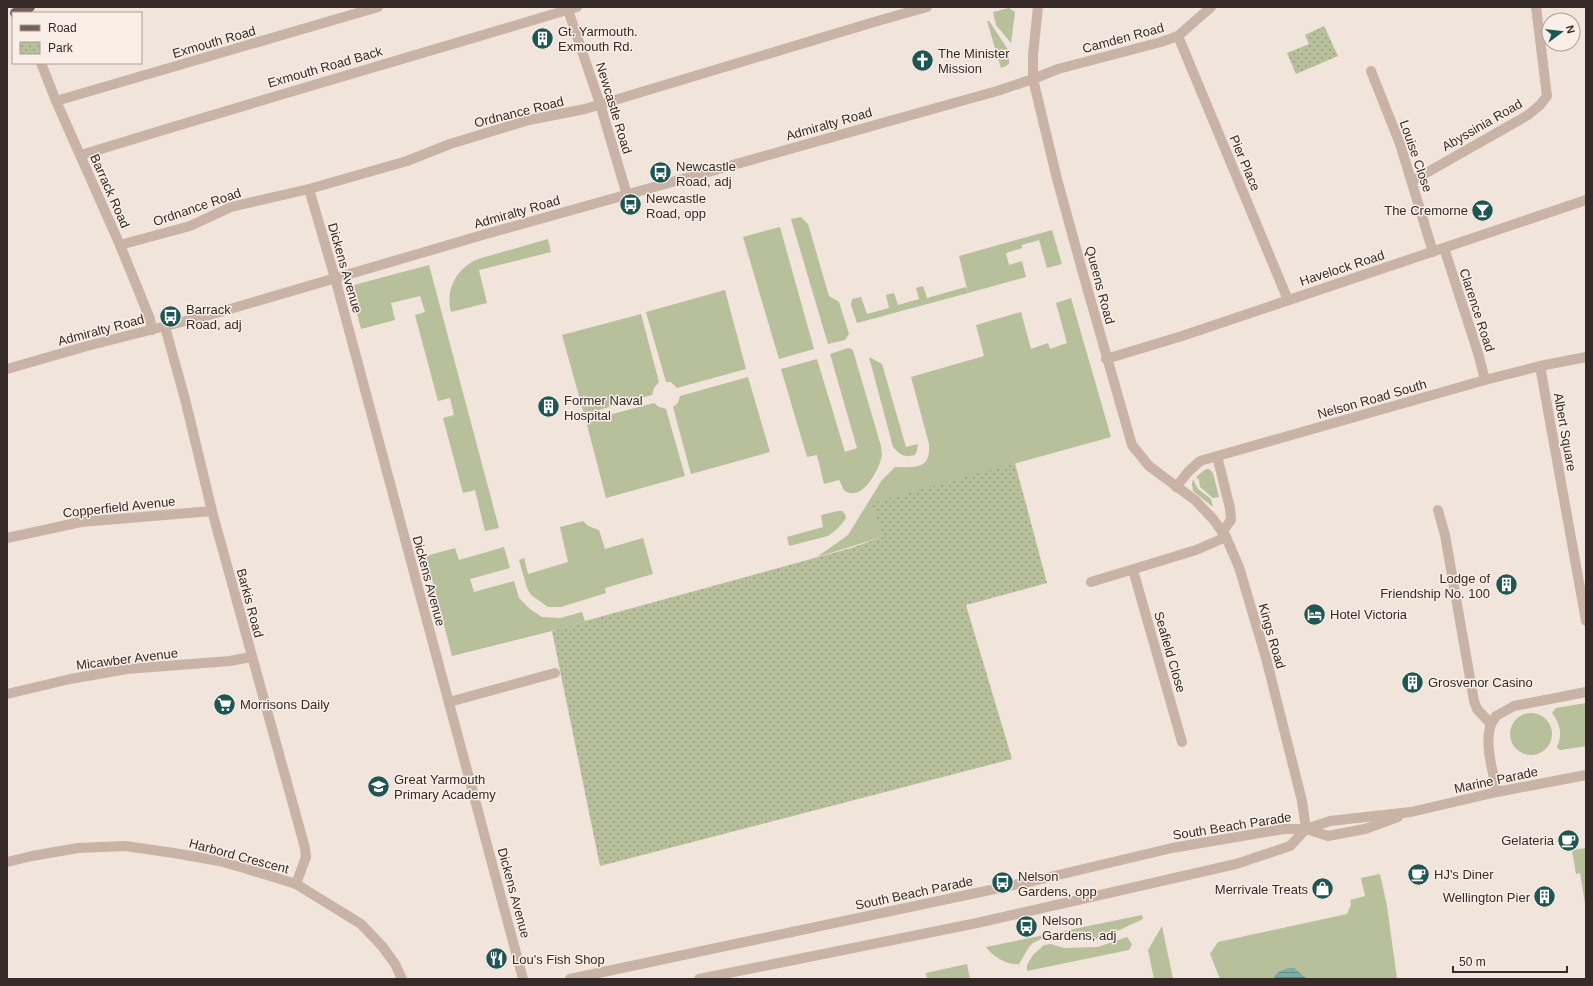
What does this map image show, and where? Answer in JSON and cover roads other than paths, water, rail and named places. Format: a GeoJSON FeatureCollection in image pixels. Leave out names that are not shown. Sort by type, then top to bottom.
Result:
{"type":"FeatureCollection","features":[{"type":"Feature","properties":{"kind":"street","name":"Exmouth Road"},"geometry":{"type":"LineString","coordinates":[[56,102],[378,7]]}},
{"type":"Feature","properties":{"kind":"street","name":"Ordnance Road"},"geometry":{"type":"LineString","coordinates":[[120,245],[190,226],[231,207],[309,189],[407,161],[450,144],[529,120],[585,109],[927,7]]}},
{"type":"Feature","properties":{"kind":"street","name":"Queens Road"},"geometry":{"type":"LineString","coordinates":[[1038,7],[1033,55],[1033,79],[1057,179],[1106,359],[1135,450],[1149,466],[1195,500],[1213,519],[1224,534]]}},
{"type":"Feature","properties":{"kind":"street","name":"Camden Road"},"geometry":{"type":"LineString","coordinates":[[1033,79],[1058,69],[1161,42],[1178,36],[1211,7]]}},
{"type":"Feature","properties":{"kind":"street","name":"Abyssinia Road"},"geometry":{"type":"LineString","coordinates":[[1412,181],[1528,115],[1540,105],[1547,96],[1536,7]]}},
{"type":"Feature","properties":{"kind":"street","name":"Newcastle Road"},"geometry":{"type":"LineString","coordinates":[[570,8],[626,194]]}},
{"type":"Feature","properties":{"kind":"street","name":"Exmouth Road Back"},"geometry":{"type":"LineString","coordinates":[[81,155],[273,96],[482,36],[570,8]]}},
{"type":"Feature","properties":{"kind":"street","name":"Pier Place"},"geometry":{"type":"LineString","coordinates":[[1178,36],[1288,300]]}},
{"type":"Feature","properties":{"kind":"street","name":"Barrack Road"},"geometry":{"type":"LineString","coordinates":[[41,64],[56,102],[120,245],[150,319],[152,330]]}},
{"type":"Feature","properties":{"kind":"street","name":"Louise Close"},"geometry":{"type":"LineString","coordinates":[[1371,70],[1400,144],[1433,252]]}},
{"type":"Feature","properties":{"kind":"street","name":"Admiralty Road"},"geometry":{"type":"LineString","coordinates":[[7,369],[87,346],[165,327],[626,194],[1033,79]]}},
{"type":"Feature","properties":{"kind":"street","name":"Dickens Avenue"},"geometry":{"type":"LineString","coordinates":[[309,189],[335,278],[523,979]]}},
{"type":"Feature","properties":{"kind":"street","name":"Havelock Road"},"geometry":{"type":"LineString","coordinates":[[1106,359],[1182,336],[1586,200]]}},
{"type":"Feature","properties":{"kind":"street","name":"Clarence Road"},"geometry":{"type":"LineString","coordinates":[[1444,248],[1485,380]]}},
{"type":"Feature","properties":{"kind":"street","name":"Barkis Road"},"geometry":{"type":"LineString","coordinates":[[165,327],[251,657],[305,848],[306,857],[296,884]]}},
{"type":"Feature","properties":{"kind":"street","name":"Nelson Road South"},"geometry":{"type":"LineString","coordinates":[[1176,486],[1200,461],[1485,380],[1540,366],[1586,357]]}},
{"type":"Feature","properties":{"kind":"street","name":"Albert Square"},"geometry":{"type":"LineString","coordinates":[[1540,366],[1585,606],[1586,621]]}},
{"type":"Feature","properties":{"kind":"street"},"geometry":{"type":"LineString","coordinates":[[1091,582],[1196,550],[1224,534],[1231,520],[1230,508],[1218,456]]}},
{"type":"Feature","properties":{"kind":"street"},"geometry":{"type":"LineString","coordinates":[[1438,510],[1445,535],[1474,702],[1477,709],[1491,724]]}},
{"type":"Feature","properties":{"kind":"street","name":"Copperfield Avenue"},"geometry":{"type":"LineString","coordinates":[[7,538],[81,522],[212,511]]}},
{"type":"Feature","properties":{"kind":"street","name":"Kings Road"},"geometry":{"type":"LineString","coordinates":[[1224,534],[1239,567],[1266,658],[1302,801],[1306,830]]}},
{"type":"Feature","properties":{"kind":"street","name":"Seafield Close"},"geometry":{"type":"LineString","coordinates":[[1134,570],[1182,742]]}},
{"type":"Feature","properties":{"kind":"street","name":"Micawber Avenue"},"geometry":{"type":"LineString","coordinates":[[7,694],[70,678],[127,669],[230,661],[251,657]]}},
{"type":"Feature","properties":{"kind":"street"},"geometry":{"type":"LineString","coordinates":[[449,702],[554,673]]}},
{"type":"Feature","properties":{"kind":"street"},"geometry":{"type":"LineString","coordinates":[[1497,792],[1488,742],[1488,733],[1496,716],[1514,706],[1586,692]]}},
{"type":"Feature","properties":{"kind":"street","name":"Marine Parade"},"geometry":{"type":"LineString","coordinates":[[1306,830],[1330,821],[1411,812],[1497,792],[1586,774]]}},
{"type":"Feature","properties":{"kind":"street","name":"Marine Parade"},"geometry":{"type":"LineString","coordinates":[[1306,830],[1328,836],[1365,829],[1411,812]]}},
{"type":"Feature","properties":{"kind":"street","name":"South Beach Parade"},"geometry":{"type":"LineString","coordinates":[[570,979],[1033,881],[1172,848],[1284,829],[1306,830]]}},
{"type":"Feature","properties":{"kind":"street","name":"South Beach Parade"},"geometry":{"type":"LineString","coordinates":[[699,979],[977,923],[1236,864],[1290,846],[1306,830]]}},
{"type":"Feature","properties":{"kind":"street","name":"Harbord Crescent"},"geometry":{"type":"LineString","coordinates":[[7,862],[78,848],[125,846],[219,861],[296,884],[361,924],[382,946],[402,979]]}},
{"type":"Feature","properties":{"kind":"water"},"geometry":{"type":"Polygon","coordinates":[[[1288,968],[1294,968],[1306,979],[1275,979],[1274,976],[1280,971],[1288,968]]]}},
{"type":"Feature","properties":{"kind":"place","name":"Gt. Yarmouth. Exmouth Rd."},"geometry":{"type":"Point","coordinates":[543,38]}},
{"type":"Feature","properties":{"kind":"place","name":"The Minister Mission"},"geometry":{"type":"Point","coordinates":[922,60]}},
{"type":"Feature","properties":{"kind":"place","name":"Newcastle Road, adj"},"geometry":{"type":"Point","coordinates":[661,173]}},
{"type":"Feature","properties":{"kind":"place","name":"Newcastle Road, opp"},"geometry":{"type":"Point","coordinates":[630,205]}},
{"type":"Feature","properties":{"kind":"place","name":"The Cremorne"},"geometry":{"type":"Point","coordinates":[1483,210]}},
{"type":"Feature","properties":{"kind":"place","name":"Barrack Road, adj"},"geometry":{"type":"Point","coordinates":[170,316]}},
{"type":"Feature","properties":{"kind":"place","name":"Former Naval Hospital"},"geometry":{"type":"Point","coordinates":[548,407]}},
{"type":"Feature","properties":{"kind":"place","name":"Lodge of Friendship No. 100"},"geometry":{"type":"Point","coordinates":[1506,585]}},
{"type":"Feature","properties":{"kind":"place","name":"Hotel Victoria"},"geometry":{"type":"Point","coordinates":[1314,614]}},
{"type":"Feature","properties":{"kind":"place","name":"Grosvenor Casino"},"geometry":{"type":"Point","coordinates":[1412,682]}},
{"type":"Feature","properties":{"kind":"place","name":"Morrisons Daily"},"geometry":{"type":"Point","coordinates":[224,704]}},
{"type":"Feature","properties":{"kind":"place","name":"Great Yarmouth Primary Academy"},"geometry":{"type":"Point","coordinates":[379,786]}},
{"type":"Feature","properties":{"kind":"place","name":"Gelateria"},"geometry":{"type":"Point","coordinates":[1569,840]}},
{"type":"Feature","properties":{"kind":"place","name":"HJ's Diner"},"geometry":{"type":"Point","coordinates":[1418,874]}},
{"type":"Feature","properties":{"kind":"place","name":"Nelson Gardens, opp"},"geometry":{"type":"Point","coordinates":[1002,883]}},
{"type":"Feature","properties":{"kind":"place","name":"Merrivale Treats"},"geometry":{"type":"Point","coordinates":[1323,889]}},
{"type":"Feature","properties":{"kind":"place","name":"Wellington Pier"},"geometry":{"type":"Point","coordinates":[1545,897]}},
{"type":"Feature","properties":{"kind":"place","name":"Nelson Gardens, adj"},"geometry":{"type":"Point","coordinates":[1027,927]}},
{"type":"Feature","properties":{"kind":"place","name":"Lou's Fish Shop"},"geometry":{"type":"Point","coordinates":[497,959]}}]}
